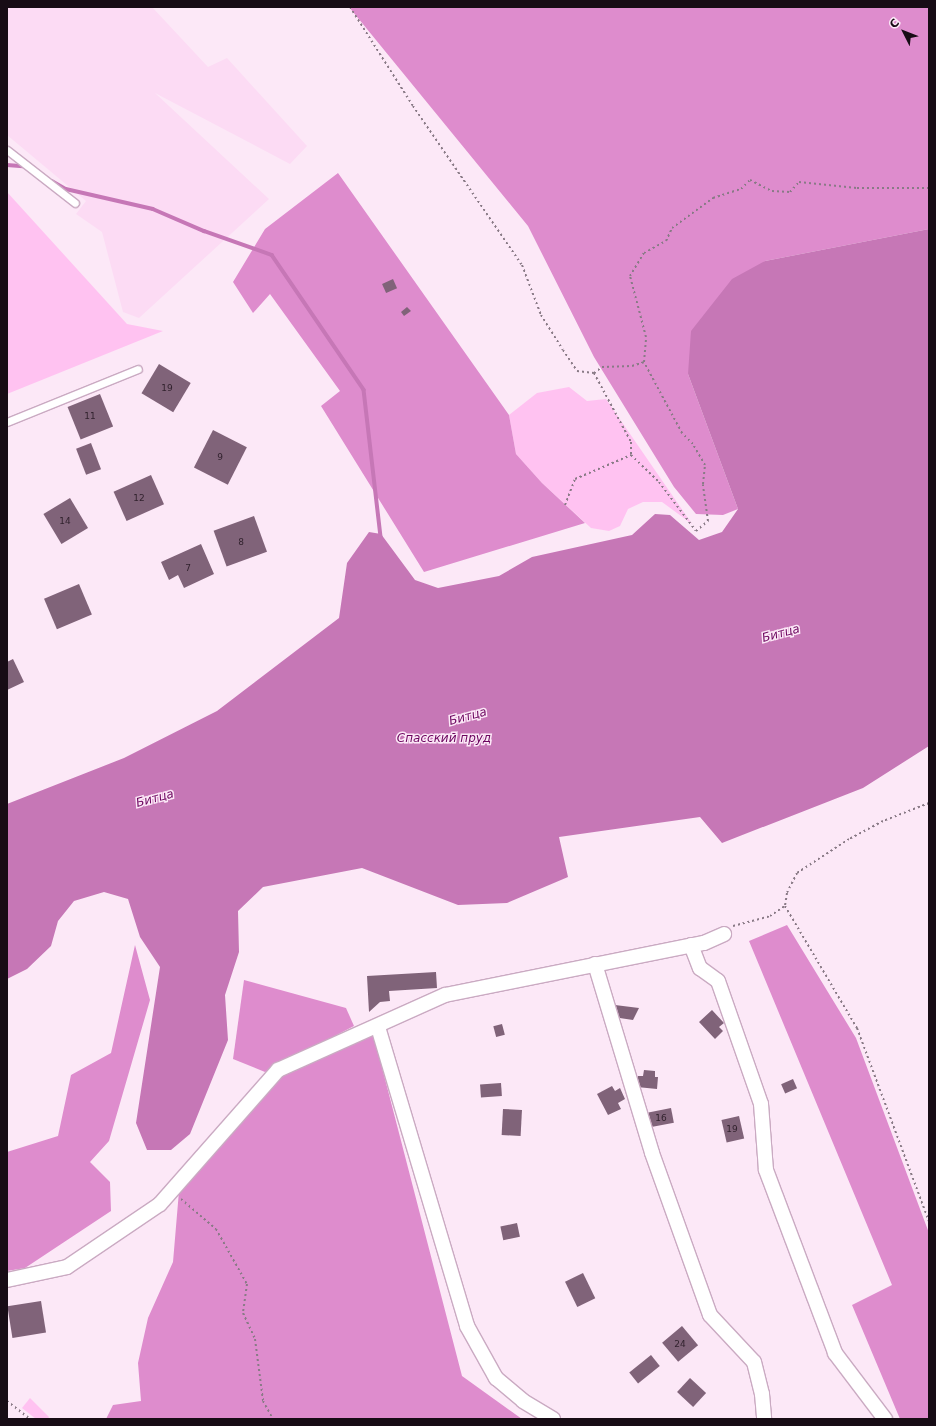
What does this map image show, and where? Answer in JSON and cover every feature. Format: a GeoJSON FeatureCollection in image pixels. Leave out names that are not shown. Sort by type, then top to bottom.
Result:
{"type":"FeatureCollection","features":[{"type":"Feature","properties":{"kind":"street"},"geometry":{"type":"LineString","coordinates":[[7,1280],[67,1266],[160,1204],[278,1070],[378,1027],[445,995],[691,945],[724,934]]}},
{"type":"Feature","properties":{"kind":"street"},"geometry":{"type":"LineString","coordinates":[[691,945],[700,968],[718,981],[760,1104],[766,1170],[835,1353],[885,1419]]}},
{"type":"Feature","properties":{"kind":"street"},"geometry":{"type":"LineString","coordinates":[[595,964],[652,1153],[710,1315],[754,1362],[762,1394],[764,1419]]}},
{"type":"Feature","properties":{"kind":"street"},"geometry":{"type":"LineString","coordinates":[[378,1027],[467,1326],[496,1378],[523,1401],[553,1419]]}},
{"type":"Feature","properties":{"kind":"lane"},"geometry":{"type":"LineString","coordinates":[[7,150],[74,204]]}},
{"type":"Feature","properties":{"kind":"lane"},"geometry":{"type":"LineString","coordinates":[[7,422],[138,369]]}},
{"type":"Feature","properties":{"kind":"path"},"geometry":{"type":"LineString","coordinates":[[350,7],[457,172],[522,265],[541,315],[578,371],[594,373],[602,367],[632,366],[644,362]]}},
{"type":"Feature","properties":{"kind":"path"},"geometry":{"type":"LineString","coordinates":[[594,373],[631,442],[631,455],[658,482],[696,531],[708,521],[703,484],[705,465],[693,444],[682,433],[644,362],[646,337],[630,276],[644,253],[666,241],[672,228],[713,198],[741,189],[750,180],[772,191],[790,192],[799,182],[857,188],[929,188]]}},
{"type":"Feature","properties":{"kind":"path"},"geometry":{"type":"LineString","coordinates":[[565,505],[576,479],[631,455]]}},
{"type":"Feature","properties":{"kind":"path"},"geometry":{"type":"LineString","coordinates":[[929,803],[883,821],[849,838],[797,873],[787,894],[785,906],[857,1028],[929,1222]]}},
{"type":"Feature","properties":{"kind":"path"},"geometry":{"type":"LineString","coordinates":[[171,1191],[216,1229],[247,1284],[243,1313],[255,1339],[263,1401],[273,1419]]}},
{"type":"Feature","properties":{"kind":"path"},"geometry":{"type":"LineString","coordinates":[[7,1401],[30,1419]]}},
{"type":"Feature","properties":{"kind":"shaded area"},"geometry":{"type":"Polygon","coordinates":[[[7,7],[152,7],[208,67],[227,58],[307,146],[290,164],[155,93],[269,199],[139,318],[123,312],[102,232],[76,214],[86,201],[7,135],[7,7]]]}},
{"type":"Feature","properties":{"kind":"shaded area"},"geometry":{"type":"Polygon","coordinates":[[[349,7],[929,7],[929,229],[765,261],[688,374],[738,509],[723,515],[696,514],[674,487],[594,357],[528,226],[349,7]]]}},
{"type":"Feature","properties":{"kind":"shaded area"},"geometry":{"type":"Polygon","coordinates":[[[338,173],[509,415],[516,454],[542,483],[585,523],[424,572],[321,406],[340,391],[270,294],[253,313],[233,282],[265,229],[338,173]]]}},
{"type":"Feature","properties":{"kind":"shaded area"},"geometry":{"type":"Polygon","coordinates":[[[7,192],[127,324],[163,331],[7,394],[7,192]]]}},
{"type":"Feature","properties":{"kind":"shaded area"},"geometry":{"type":"Polygon","coordinates":[[[569,387],[587,401],[606,399],[692,524],[662,502],[643,502],[628,509],[620,526],[609,531],[591,528],[542,483],[516,454],[509,415],[537,393],[569,387]]]}},
{"type":"Feature","properties":{"kind":"shaded area"},"geometry":{"type":"Polygon","coordinates":[[[787,925],[856,1038],[929,1233],[929,1419],[900,1419],[852,1305],[892,1285],[749,941],[787,925]]]}},
{"type":"Feature","properties":{"kind":"shaded area"},"geometry":{"type":"Polygon","coordinates":[[[135,945],[150,1000],[109,1141],[90,1162],[110,1182],[111,1211],[25,1268],[7,1271],[7,1152],[58,1136],[71,1075],[111,1053],[135,945]]]}},
{"type":"Feature","properties":{"kind":"shaded area"},"geometry":{"type":"Polygon","coordinates":[[[244,980],[346,1008],[354,1026],[265,1072],[233,1059],[244,980]]]}},
{"type":"Feature","properties":{"kind":"shaded area"},"geometry":{"type":"Polygon","coordinates":[[[371,1025],[462,1376],[522,1419],[106,1419],[113,1405],[141,1401],[138,1363],[148,1318],[173,1262],[179,1191],[285,1068],[371,1025]]]}},
{"type":"Feature","properties":{"kind":"shaded area"},"geometry":{"type":"Polygon","coordinates":[[[30,1398],[49,1417],[48,1419],[36,1419],[22,1408],[30,1398]]]}},
{"type":"Feature","properties":{"kind":"water","name":"Спасский пруд"},"geometry":{"type":"Polygon","coordinates":[[[929,229],[929,746],[863,788],[722,843],[700,817],[559,837],[568,877],[507,903],[458,905],[362,868],[263,887],[238,911],[239,952],[225,995],[228,1040],[190,1134],[171,1150],[147,1150],[136,1123],[160,967],[140,937],[128,899],[104,892],[74,901],[58,921],[51,946],[27,969],[7,979],[7,804],[124,758],[217,711],[339,618],[347,563],[369,532],[381,534],[415,580],[438,588],[499,576],[532,557],[632,535],[655,514],[670,515],[699,540],[722,532],[738,509],[688,374],[691,331],[732,279],[765,261],[929,229]]]}},
{"type":"Feature","properties":{"kind":"building"},"geometry":{"type":"Polygon","coordinates":[[[393,279],[397,288],[386,293],[382,284],[393,279]]]}},
{"type":"Feature","properties":{"kind":"building"},"geometry":{"type":"Polygon","coordinates":[[[407,307],[411,311],[404,316],[401,312],[407,307]]]}},
{"type":"Feature","properties":{"kind":"building"},"geometry":{"type":"Polygon","coordinates":[[[159,364],[191,383],[173,412],[141,393],[159,364]]]}},
{"type":"Feature","properties":{"kind":"building"},"geometry":{"type":"Polygon","coordinates":[[[100,394],[113,426],[81,440],[68,407],[100,394]]]}},
{"type":"Feature","properties":{"kind":"building"},"geometry":{"type":"Polygon","coordinates":[[[213,430],[247,447],[228,485],[194,467],[213,430]]]}},
{"type":"Feature","properties":{"kind":"building"},"geometry":{"type":"Polygon","coordinates":[[[91,443],[101,469],[86,475],[76,449],[91,443]]]}},
{"type":"Feature","properties":{"kind":"building"},"geometry":{"type":"Polygon","coordinates":[[[151,475],[164,504],[127,521],[114,492],[151,475]]]}},
{"type":"Feature","properties":{"kind":"building"},"geometry":{"type":"Polygon","coordinates":[[[70,498],[88,528],[61,544],[43,514],[70,498]]]}},
{"type":"Feature","properties":{"kind":"building"},"geometry":{"type":"Polygon","coordinates":[[[254,516],[267,552],[227,566],[214,531],[254,516]]]}},
{"type":"Feature","properties":{"kind":"building"},"geometry":{"type":"Polygon","coordinates":[[[201,544],[214,574],[184,588],[178,575],[169,580],[161,562],[201,544]]]}},
{"type":"Feature","properties":{"kind":"building"},"geometry":{"type":"Polygon","coordinates":[[[79,584],[92,614],[57,629],[44,599],[79,584]]]}},
{"type":"Feature","properties":{"kind":"building"},"geometry":{"type":"Polygon","coordinates":[[[13,659],[24,682],[7,690],[7,662],[13,659]]]}},
{"type":"Feature","properties":{"kind":"building"},"geometry":{"type":"Polygon","coordinates":[[[436,972],[437,988],[389,991],[390,1001],[380,1002],[369,1012],[367,976],[436,972]]]}},
{"type":"Feature","properties":{"kind":"building"},"geometry":{"type":"Polygon","coordinates":[[[615,1005],[639,1008],[633,1020],[613,1017],[615,1005]]]}},
{"type":"Feature","properties":{"kind":"building"},"geometry":{"type":"Polygon","coordinates":[[[712,1010],[724,1023],[719,1027],[723,1031],[715,1039],[699,1022],[712,1010]]]}},
{"type":"Feature","properties":{"kind":"building"},"geometry":{"type":"Polygon","coordinates":[[[502,1024],[505,1035],[496,1037],[493,1026],[502,1024]]]}},
{"type":"Feature","properties":{"kind":"building"},"geometry":{"type":"Polygon","coordinates":[[[644,1070],[655,1071],[655,1077],[658,1077],[657,1089],[637,1087],[638,1076],[643,1076],[644,1070]]]}},
{"type":"Feature","properties":{"kind":"building"},"geometry":{"type":"Polygon","coordinates":[[[793,1079],[797,1088],[785,1093],[781,1084],[793,1079]]]}},
{"type":"Feature","properties":{"kind":"building"},"geometry":{"type":"Polygon","coordinates":[[[501,1083],[502,1096],[481,1097],[480,1084],[501,1083]]]}},
{"type":"Feature","properties":{"kind":"building"},"geometry":{"type":"Polygon","coordinates":[[[612,1086],[615,1091],[620,1088],[625,1099],[618,1103],[621,1109],[608,1115],[597,1094],[612,1086]]]}},
{"type":"Feature","properties":{"kind":"building"},"geometry":{"type":"Polygon","coordinates":[[[671,1108],[674,1123],[651,1127],[648,1112],[671,1108]]]}},
{"type":"Feature","properties":{"kind":"building"},"geometry":{"type":"Polygon","coordinates":[[[503,1109],[522,1110],[521,1136],[502,1135],[503,1109]]]}},
{"type":"Feature","properties":{"kind":"building"},"geometry":{"type":"Polygon","coordinates":[[[739,1116],[744,1138],[727,1142],[721,1120],[739,1116]]]}},
{"type":"Feature","properties":{"kind":"building"},"geometry":{"type":"Polygon","coordinates":[[[517,1223],[520,1237],[503,1240],[500,1227],[517,1223]]]}},
{"type":"Feature","properties":{"kind":"building"},"geometry":{"type":"Polygon","coordinates":[[[583,1273],[595,1298],[577,1307],[565,1282],[583,1273]]]}},
{"type":"Feature","properties":{"kind":"building"},"geometry":{"type":"Polygon","coordinates":[[[41,1301],[46,1333],[12,1338],[7,1306],[41,1301]]]}},
{"type":"Feature","properties":{"kind":"building"},"geometry":{"type":"Polygon","coordinates":[[[682,1326],[698,1345],[678,1362],[662,1343],[682,1326]]]}},
{"type":"Feature","properties":{"kind":"building"},"geometry":{"type":"Polygon","coordinates":[[[651,1355],[660,1366],[638,1384],[629,1373],[651,1355]]]}},
{"type":"Feature","properties":{"kind":"building"},"geometry":{"type":"Polygon","coordinates":[[[690,1378],[706,1393],[693,1407],[677,1392],[690,1378]]]}},
{"type":"Feature","properties":{"kind":"waterway"},"geometry":{"type":"LineString","coordinates":[[7,165],[23,166]]}},
{"type":"Feature","properties":{"kind":"waterway"},"geometry":{"type":"LineString","coordinates":[[52,181],[66,189],[153,209],[204,231],[272,255],[364,390],[381,538]]}},
{"type":"Feature","properties":{"kind":"water label","name":"Битца"},"geometry":{"type":"Point","coordinates":[781,634]}},
{"type":"Feature","properties":{"kind":"water label","name":"Битца"},"geometry":{"type":"Point","coordinates":[468,717]}},
{"type":"Feature","properties":{"kind":"water label","name":"Битца"},"geometry":{"type":"Point","coordinates":[155,799]}}]}
